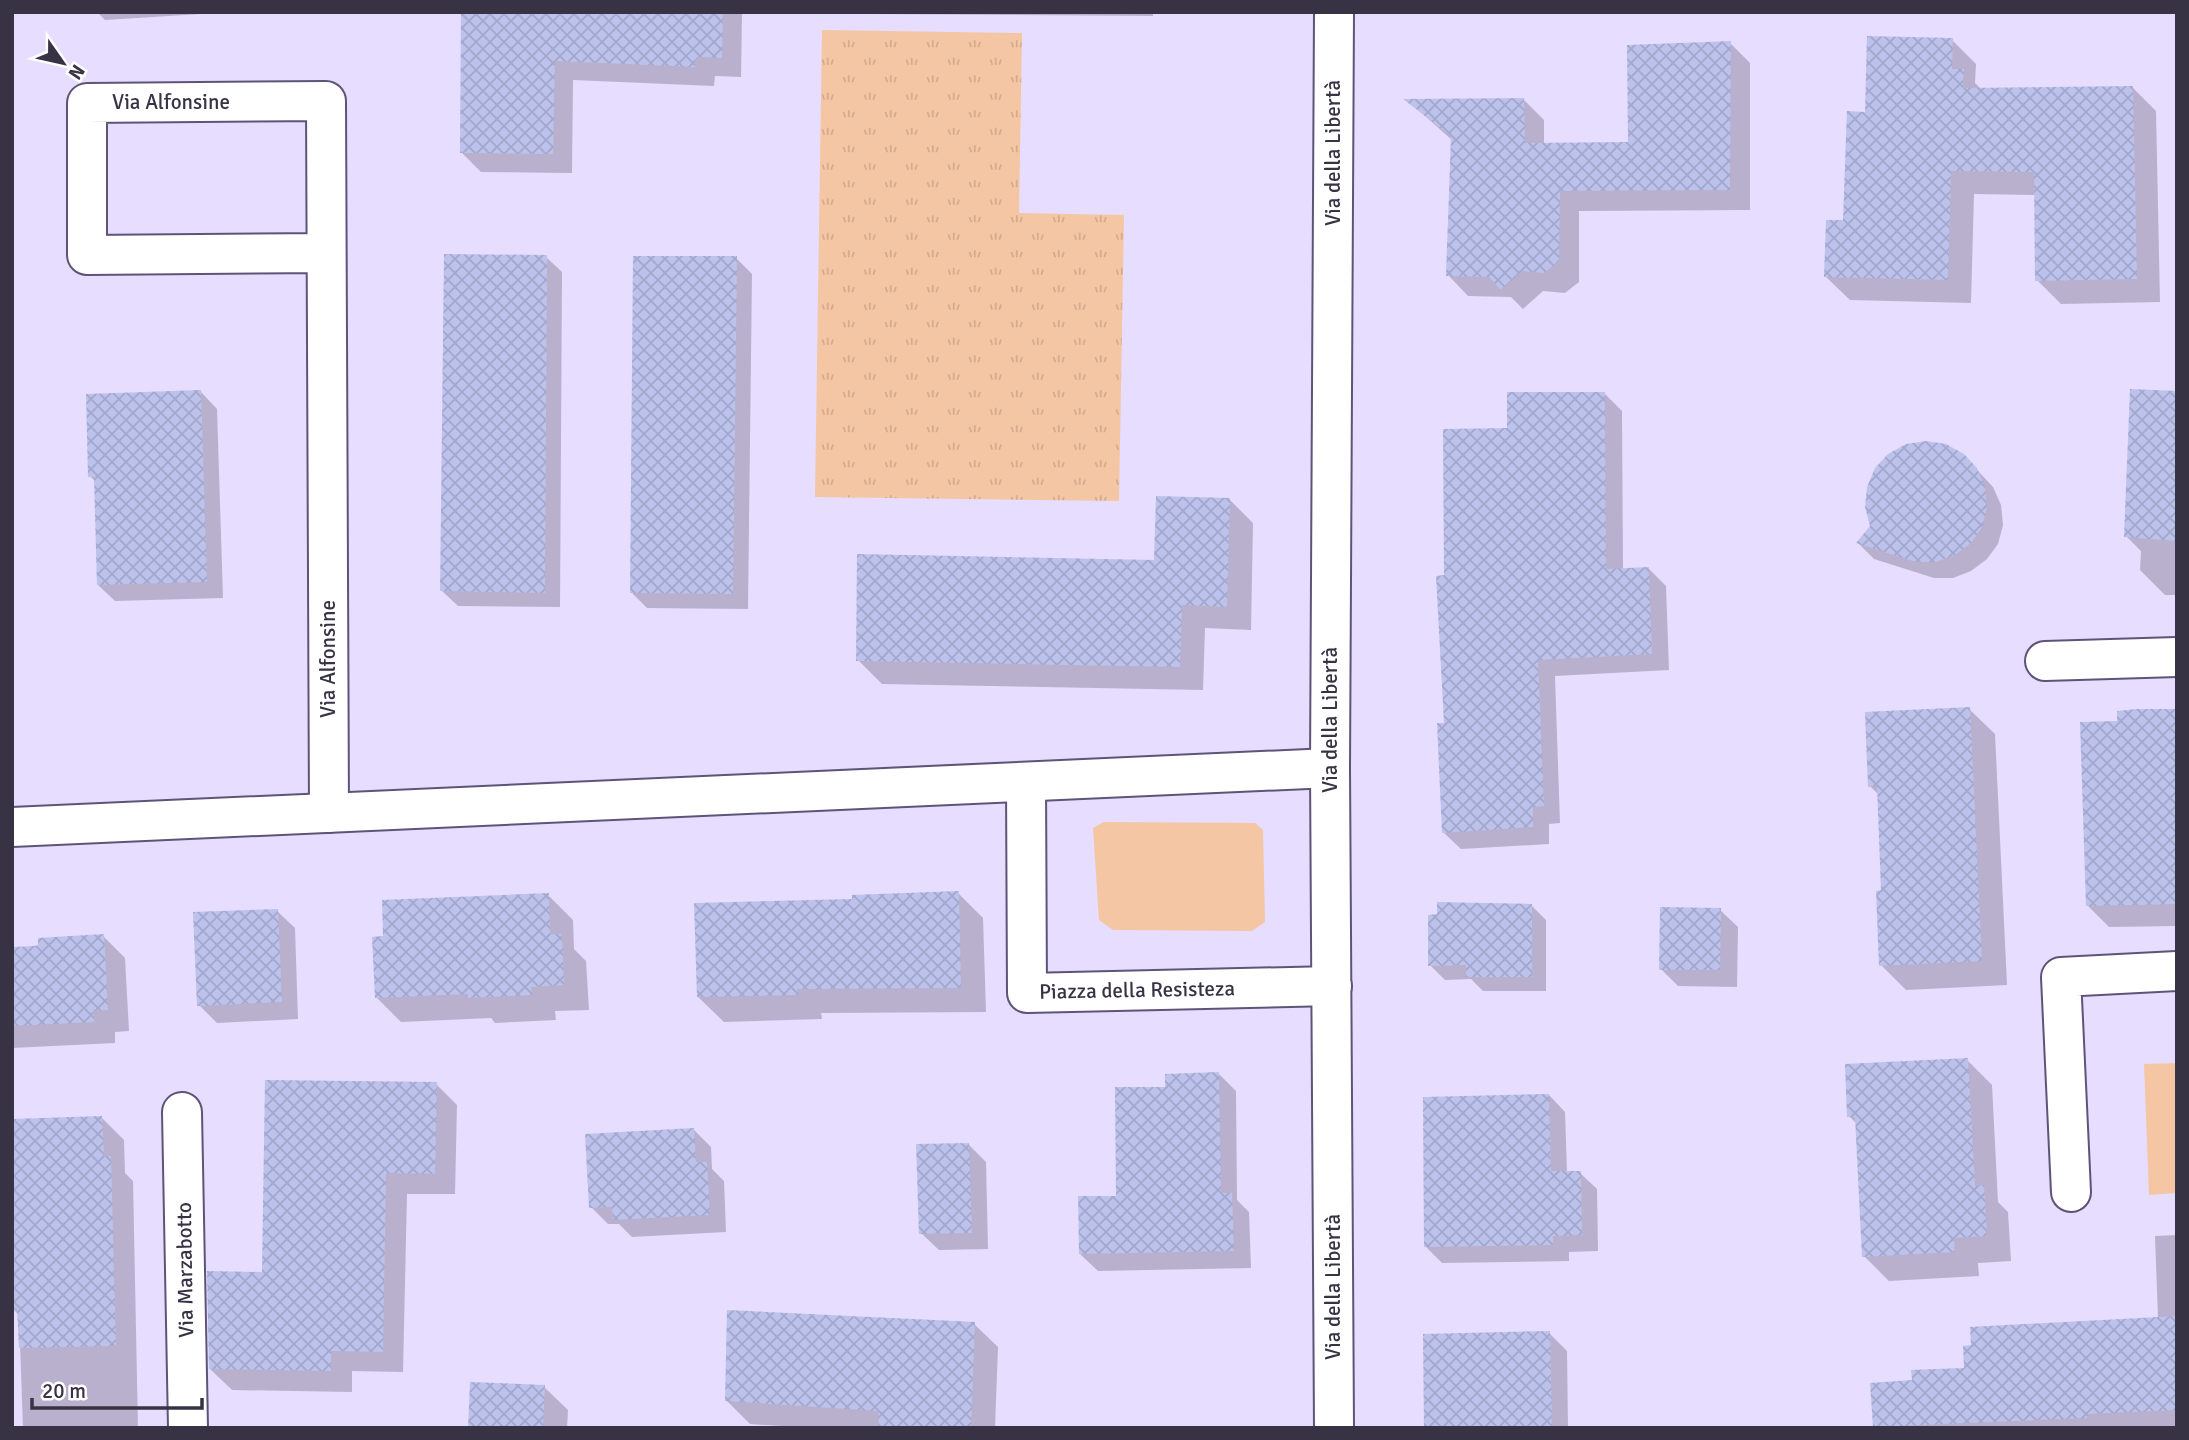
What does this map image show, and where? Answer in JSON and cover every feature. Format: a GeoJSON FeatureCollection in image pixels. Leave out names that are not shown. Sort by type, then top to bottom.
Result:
{"type":"FeatureCollection","features":[{"type":"Feature","properties":{"kind":"street","name":"Via della Libertà"},"geometry":{"type":"LineString","coordinates":[[1334,12],[1330,768],[1334,1428]]}},
{"type":"Feature","properties":{"kind":"street","name":"Via Alfonsine"},"geometry":{"type":"LineString","coordinates":[[326,253],[88,255],[87,103],[326,101],[329,813]]}},
{"type":"Feature","properties":{"kind":"street"},"geometry":{"type":"LineString","coordinates":[[2045,661],[2177,657]]}},
{"type":"Feature","properties":{"kind":"street"},"geometry":{"type":"LineString","coordinates":[[12,827],[1330,768]]}},
{"type":"Feature","properties":{"kind":"street","name":"Piazza della Resisteza"},"geometry":{"type":"LineString","coordinates":[[1026,782],[1027,993],[1332,986]]}},
{"type":"Feature","properties":{"kind":"street"},"geometry":{"type":"LineString","coordinates":[[2071,1192],[2061,977],[2177,971]]}},
{"type":"Feature","properties":{"kind":"street","name":"Via Marzabotto"},"geometry":{"type":"LineString","coordinates":[[182,1112],[188,1428]]}},
{"type":"Feature","properties":{"kind":"green space"},"geometry":{"type":"Polygon","coordinates":[[[822,30],[1022,33],[1019,213],[1124,215],[1119,501],[815,497],[822,30]]]}},
{"type":"Feature","properties":{"kind":"green space"},"geometry":{"type":"Polygon","coordinates":[[[1104,822],[1255,823],[1263,830],[1265,922],[1252,931],[1113,930],[1099,920],[1093,828],[1104,822]]]}},
{"type":"Feature","properties":{"kind":"green space"},"geometry":{"type":"Polygon","coordinates":[[[2177,1063],[2177,1193],[2149,1195],[2144,1064],[2177,1063]]]}},
{"type":"Feature","properties":{"kind":"building"},"geometry":{"type":"Polygon","coordinates":[[[461,12],[723,12],[722,58],[696,57],[695,67],[555,61],[553,154],[460,153],[461,12]]]}},
{"type":"Feature","properties":{"kind":"building"},"geometry":{"type":"Polygon","coordinates":[[[1867,36],[1953,38],[1952,69],[1964,69],[1963,88],[2133,86],[2137,279],[2035,281],[2034,172],[1951,171],[1948,280],[1824,277],[1826,220],[1843,220],[1847,111],[1865,112],[1867,36]]]}},
{"type":"Feature","properties":{"kind":"building"},"geometry":{"type":"Polygon","coordinates":[[[1731,41],[1730,190],[1560,191],[1559,261],[1544,273],[1522,271],[1501,290],[1489,277],[1446,276],[1451,136],[1403,99],[1524,98],[1525,143],[1628,142],[1627,45],[1731,41]]]}},
{"type":"Feature","properties":{"kind":"building"},"geometry":{"type":"Polygon","coordinates":[[[444,254],[547,255],[545,593],[440,591],[444,254]]]}},
{"type":"Feature","properties":{"kind":"building"},"geometry":{"type":"Polygon","coordinates":[[[633,256],[737,256],[733,594],[630,593],[633,256]]]}},
{"type":"Feature","properties":{"kind":"building"},"geometry":{"type":"Polygon","coordinates":[[[2130,389],[2177,391],[2177,541],[2124,537],[2130,389]]]}},
{"type":"Feature","properties":{"kind":"building"},"geometry":{"type":"Polygon","coordinates":[[[201,390],[207,582],[97,585],[94,477],[88,477],[86,394],[201,390]]]}},
{"type":"Feature","properties":{"kind":"building"},"geometry":{"type":"Polygon","coordinates":[[[1507,392],[1605,392],[1606,569],[1649,567],[1652,654],[1538,660],[1544,806],[1533,807],[1533,827],[1442,833],[1437,723],[1444,723],[1436,576],[1444,575],[1443,429],[1507,428],[1507,392]]]}},
{"type":"Feature","properties":{"kind":"building"},"geometry":{"type":"Polygon","coordinates":[[[1926,441],[1946,444],[1964,454],[1977,468],[1985,487],[1987,507],[1982,527],[1971,543],[1955,555],[1936,562],[1916,562],[1856,543],[1870,526],[1865,507],[1867,487],[1875,468],[1888,454],[1906,444],[1926,441]]]}},
{"type":"Feature","properties":{"kind":"building"},"geometry":{"type":"Polygon","coordinates":[[[1156,496],[1230,498],[1227,607],[1182,605],[1180,667],[856,661],[857,554],[1154,560],[1156,496]]]}},
{"type":"Feature","properties":{"kind":"building"},"geometry":{"type":"Polygon","coordinates":[[[1970,707],[1982,961],[1879,966],[1876,891],[1881,890],[1877,786],[1868,787],[1865,712],[1970,707]]]}},
{"type":"Feature","properties":{"kind":"building"},"geometry":{"type":"Polygon","coordinates":[[[2177,709],[2177,904],[2086,906],[2080,722],[2117,721],[2117,711],[2177,709]]]}},
{"type":"Feature","properties":{"kind":"building"},"geometry":{"type":"Polygon","coordinates":[[[959,891],[961,988],[797,989],[798,995],[697,997],[694,903],[852,899],[852,895],[959,891]]]}},
{"type":"Feature","properties":{"kind":"building"},"geometry":{"type":"Polygon","coordinates":[[[549,893],[550,934],[562,934],[564,985],[531,987],[532,995],[468,998],[468,994],[375,998],[372,937],[383,936],[382,900],[549,893]]]}},
{"type":"Feature","properties":{"kind":"building"},"geometry":{"type":"Polygon","coordinates":[[[1437,902],[1532,904],[1532,977],[1466,977],[1466,965],[1428,966],[1428,915],[1437,914],[1437,902]]]}},
{"type":"Feature","properties":{"kind":"building"},"geometry":{"type":"Polygon","coordinates":[[[1660,907],[1721,908],[1720,970],[1659,970],[1660,907]]]}},
{"type":"Feature","properties":{"kind":"building"},"geometry":{"type":"Polygon","coordinates":[[[278,909],[282,1002],[197,1006],[193,912],[278,909]]]}},
{"type":"Feature","properties":{"kind":"building"},"geometry":{"type":"Polygon","coordinates":[[[104,934],[108,1010],[94,1011],[94,1022],[12,1026],[12,947],[38,946],[38,938],[104,934]]]}},
{"type":"Feature","properties":{"kind":"building"},"geometry":{"type":"Polygon","coordinates":[[[1968,1058],[1975,1186],[1984,1185],[1987,1236],[1954,1238],[1955,1252],[1862,1257],[1855,1117],[1847,1117],[1845,1064],[1968,1058]]]}},
{"type":"Feature","properties":{"kind":"building"},"geometry":{"type":"Polygon","coordinates":[[[1219,1072],[1221,1193],[1232,1193],[1234,1251],[1079,1254],[1078,1196],[1116,1196],[1115,1087],[1165,1087],[1165,1074],[1219,1072]]]}},
{"type":"Feature","properties":{"kind":"building"},"geometry":{"type":"Polygon","coordinates":[[[265,1080],[437,1082],[435,1174],[386,1173],[383,1352],[331,1351],[331,1371],[209,1369],[207,1271],[262,1272],[265,1080]]]}},
{"type":"Feature","properties":{"kind":"building"},"geometry":{"type":"Polygon","coordinates":[[[1549,1094],[1551,1171],[1581,1171],[1582,1235],[1553,1236],[1553,1245],[1424,1247],[1423,1097],[1549,1094]]]}},
{"type":"Feature","properties":{"kind":"building"},"geometry":{"type":"Polygon","coordinates":[[[102,1116],[104,1156],[111,1156],[116,1346],[19,1348],[17,1308],[12,1308],[12,1119],[102,1116]]]}},
{"type":"Feature","properties":{"kind":"building"},"geometry":{"type":"Polygon","coordinates":[[[694,1128],[696,1162],[707,1162],[710,1215],[613,1220],[612,1207],[589,1208],[585,1134],[694,1128]]]}},
{"type":"Feature","properties":{"kind":"building"},"geometry":{"type":"Polygon","coordinates":[[[969,1143],[972,1233],[919,1234],[916,1144],[969,1143]]]}},
{"type":"Feature","properties":{"kind":"building"},"geometry":{"type":"Polygon","coordinates":[[[727,1310],[975,1322],[971,1428],[878,1428],[879,1411],[725,1401],[727,1310]]]}},
{"type":"Feature","properties":{"kind":"building"},"geometry":{"type":"Polygon","coordinates":[[[2177,1316],[2177,1410],[2088,1414],[2087,1418],[1873,1427],[1870,1383],[1912,1380],[1911,1370],[1964,1368],[1963,1346],[1971,1345],[1970,1327],[2177,1316]]]}},
{"type":"Feature","properties":{"kind":"building"},"geometry":{"type":"Polygon","coordinates":[[[1550,1331],[1552,1428],[1424,1428],[1423,1334],[1550,1331]]]}},
{"type":"Feature","properties":{"kind":"building"},"geometry":{"type":"Polygon","coordinates":[[[470,1382],[545,1385],[543,1428],[468,1428],[470,1382]]]}}]}
